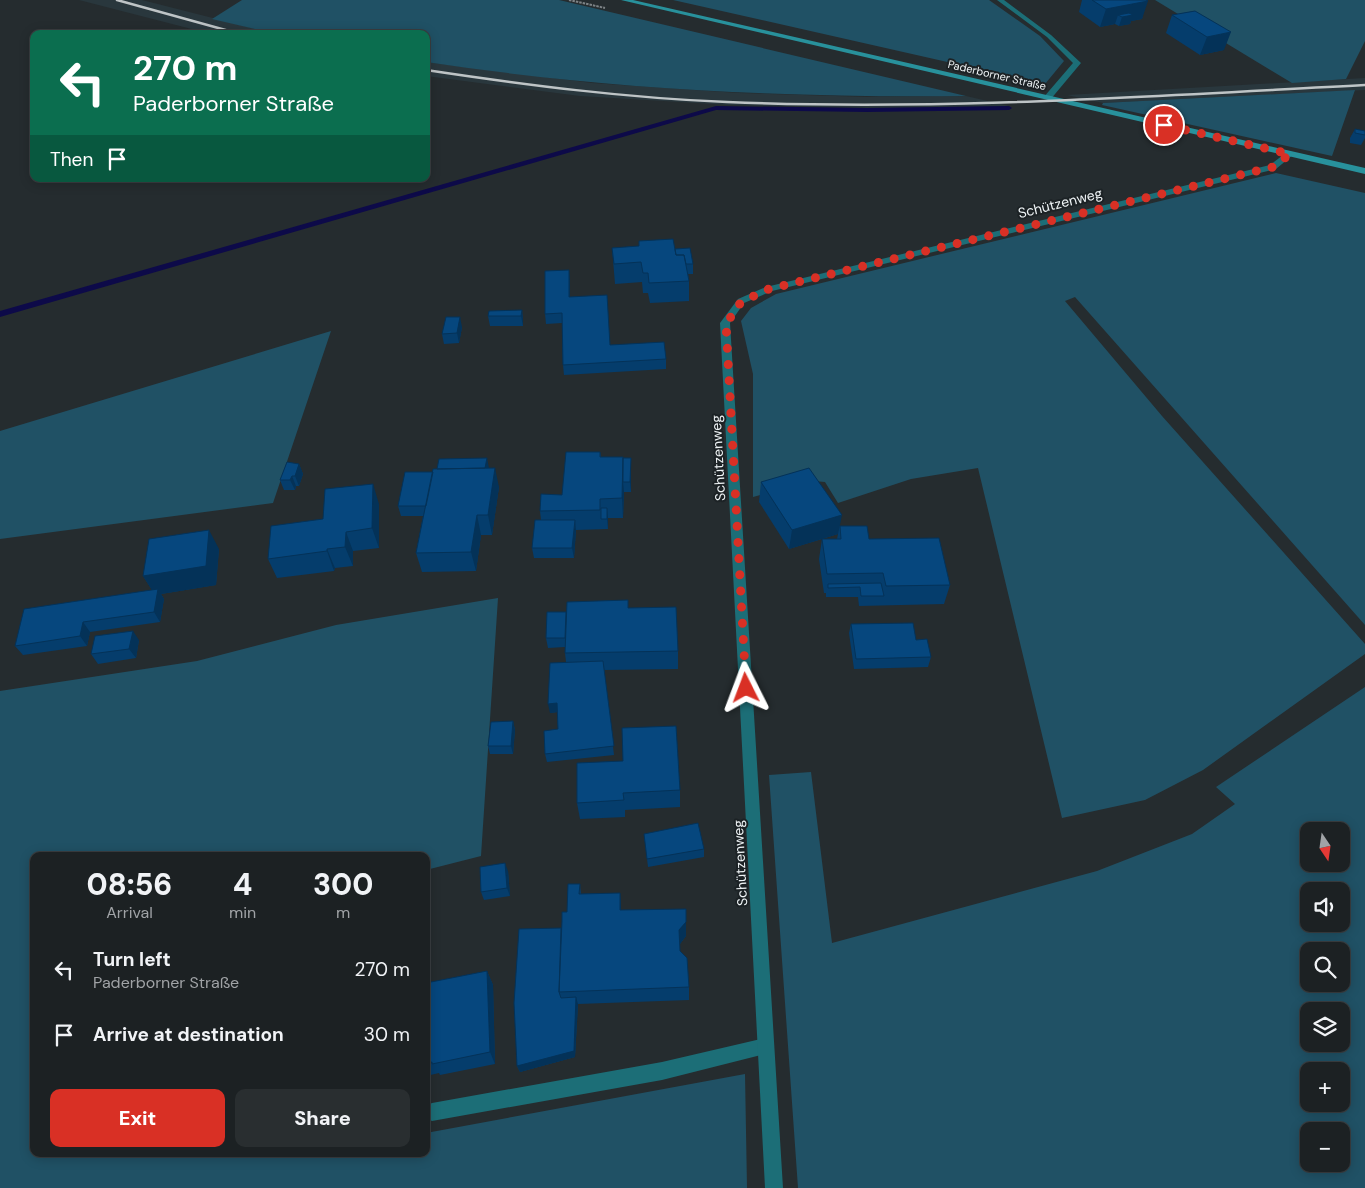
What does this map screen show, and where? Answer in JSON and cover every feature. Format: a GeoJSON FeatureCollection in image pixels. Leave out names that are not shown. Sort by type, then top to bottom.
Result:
{"type":"FeatureCollection","features":[{"type":"Feature","properties":{"kind":"main road","name":"Paderborner Straße"},"geometry":{"type":"LineString","coordinates":[[624,0],[1365,171]]}},
{"type":"Feature","properties":{"kind":"street"},"geometry":{"type":"LineString","coordinates":[[1000,0],[1049,36],[1076,63],[1047,98]]}},
{"type":"Feature","properties":{"kind":"street","name":"Schützenweg"},"geometry":{"type":"LineString","coordinates":[[774,1188],[726,324],[741,302],[769,289],[1273,167],[1290,154]]}},
{"type":"Feature","properties":{"kind":"street"},"geometry":{"type":"LineString","coordinates":[[432,1112],[662,1070],[765,1046]]}},
{"type":"Feature","properties":{"kind":"shaded area"},"geometry":{"type":"Polygon","coordinates":[[[79,0],[142,0],[260,30],[195,30],[79,0]]]}},
{"type":"Feature","properties":{"kind":"shaded area"},"geometry":{"type":"Polygon","coordinates":[[[242,0],[559,0],[966,96],[763,93],[695,90],[560,79],[430,63],[430,30],[259,30],[212,19],[242,0]]]}},
{"type":"Feature","properties":{"kind":"shaded area"},"geometry":{"type":"Polygon","coordinates":[[[673,0],[989,0],[1040,36],[1064,61],[1045,84],[673,0]]]}},
{"type":"Feature","properties":{"kind":"shaded area"},"geometry":{"type":"Polygon","coordinates":[[[1155,0],[1365,0],[1365,41],[1346,79],[1292,83],[1155,0]]]}},
{"type":"Feature","properties":{"kind":"shaded area"},"geometry":{"type":"Polygon","coordinates":[[[430,63],[592,83],[739,93],[868,97],[966,96],[1009,106],[870,108],[730,105],[580,96],[430,77],[430,63]]]}},
{"type":"Feature","properties":{"kind":"shaded area"},"geometry":{"type":"Polygon","coordinates":[[[1365,78],[1365,90],[1103,103],[1067,95],[1365,78]]]}},
{"type":"Feature","properties":{"kind":"shaded area"},"geometry":{"type":"Polygon","coordinates":[[[1355,90],[1332,156],[1102,105],[1103,103],[1355,90]]]}},
{"type":"Feature","properties":{"kind":"shaded area"},"geometry":{"type":"Polygon","coordinates":[[[1276,173],[1365,193],[1365,625],[1075,297],[1065,301],[1162,416],[1365,644],[1365,654],[1203,770],[1145,800],[1062,818],[978,468],[911,479],[838,503],[825,482],[814,481],[753,497],[753,374],[741,321],[751,308],[776,294],[1276,173]]]}},
{"type":"Feature","properties":{"kind":"shaded area"},"geometry":{"type":"Polygon","coordinates":[[[331,331],[273,503],[0,539],[0,431],[331,331]]]}},
{"type":"Feature","properties":{"kind":"shaded area"},"geometry":{"type":"Polygon","coordinates":[[[498,598],[481,856],[430,869],[430,852],[30,852],[30,1157],[430,1157],[430,1132],[745,1074],[747,1188],[0,1188],[0,691],[197,661],[336,625],[498,598]]]}},
{"type":"Feature","properties":{"kind":"shaded area"},"geometry":{"type":"Polygon","coordinates":[[[1365,687],[1365,1188],[798,1188],[769,775],[811,772],[832,943],[1097,871],[1192,834],[1235,804],[1216,787],[1365,687]]]}},
{"type":"Feature","properties":{"kind":"building"},"geometry":{"type":"Polygon","coordinates":[[[1092,0],[1146,0],[1148,1],[1106,9],[1092,0]]]}},
{"type":"Feature","properties":{"kind":"building"},"geometry":{"type":"Polygon","coordinates":[[[1195,11],[1231,32],[1207,37],[1172,15],[1195,11]]]}},
{"type":"Feature","properties":{"kind":"building"},"geometry":{"type":"Polygon","coordinates":[[[1129,13],[1133,15],[1122,17],[1118,15],[1129,13]]]}},
{"type":"Feature","properties":{"kind":"building"},"geometry":{"type":"Polygon","coordinates":[[[1355,129],[1365,131],[1365,135],[1355,133],[1355,129]]]}},
{"type":"Feature","properties":{"kind":"building"},"geometry":{"type":"Polygon","coordinates":[[[673,239],[676,255],[684,255],[689,281],[649,283],[648,273],[643,273],[641,262],[614,264],[612,248],[639,246],[639,241],[673,239]]]}},
{"type":"Feature","properties":{"kind":"building"},"geometry":{"type":"Polygon","coordinates":[[[690,248],[693,264],[686,264],[684,255],[676,255],[675,249],[690,248]]]}},
{"type":"Feature","properties":{"kind":"building"},"geometry":{"type":"Polygon","coordinates":[[[569,270],[569,297],[607,295],[610,345],[664,342],[666,359],[563,365],[562,313],[545,314],[545,271],[569,270]]]}},
{"type":"Feature","properties":{"kind":"building"},"geometry":{"type":"Polygon","coordinates":[[[522,310],[521,316],[488,316],[489,311],[522,310]]]}},
{"type":"Feature","properties":{"kind":"building"},"geometry":{"type":"Polygon","coordinates":[[[446,317],[460,317],[457,333],[442,334],[446,317]]]}},
{"type":"Feature","properties":{"kind":"building"},"geometry":{"type":"Polygon","coordinates":[[[566,452],[600,452],[600,457],[623,457],[622,498],[600,499],[600,510],[540,511],[541,494],[562,495],[566,452]]]}},
{"type":"Feature","properties":{"kind":"building"},"geometry":{"type":"Polygon","coordinates":[[[487,458],[485,468],[437,469],[439,459],[487,458]]]}},
{"type":"Feature","properties":{"kind":"building"},"geometry":{"type":"Polygon","coordinates":[[[623,458],[631,458],[630,482],[623,482],[623,458]]]}},
{"type":"Feature","properties":{"kind":"building"},"geometry":{"type":"Polygon","coordinates":[[[287,462],[299,464],[295,476],[292,476],[290,480],[280,480],[287,462]]]}},
{"type":"Feature","properties":{"kind":"building"},"geometry":{"type":"Polygon","coordinates":[[[495,468],[488,515],[477,515],[471,552],[416,553],[433,469],[495,468]]]}},
{"type":"Feature","properties":{"kind":"building"},"geometry":{"type":"Polygon","coordinates":[[[809,468],[842,515],[792,530],[761,482],[809,468]]]}},
{"type":"Feature","properties":{"kind":"building"},"geometry":{"type":"Polygon","coordinates":[[[405,472],[433,472],[426,506],[398,506],[405,472]]]}},
{"type":"Feature","properties":{"kind":"building"},"geometry":{"type":"Polygon","coordinates":[[[373,484],[372,528],[346,532],[345,547],[268,559],[271,526],[323,519],[325,489],[373,484]]]}},
{"type":"Feature","properties":{"kind":"building"},"geometry":{"type":"Polygon","coordinates":[[[601,508],[607,508],[607,519],[601,519],[601,508]]]}},
{"type":"Feature","properties":{"kind":"building"},"geometry":{"type":"Polygon","coordinates":[[[535,520],[575,520],[572,548],[532,548],[535,520]]]}},
{"type":"Feature","properties":{"kind":"building"},"geometry":{"type":"Polygon","coordinates":[[[840,526],[867,526],[869,539],[939,538],[950,585],[886,586],[883,573],[827,574],[822,539],[841,539],[840,526]]]}},
{"type":"Feature","properties":{"kind":"building"},"geometry":{"type":"Polygon","coordinates":[[[209,530],[206,566],[143,576],[149,539],[209,530]]]}},
{"type":"Feature","properties":{"kind":"building"},"geometry":{"type":"Polygon","coordinates":[[[881,583],[884,596],[861,596],[860,587],[828,588],[828,584],[881,583]]]}},
{"type":"Feature","properties":{"kind":"building"},"geometry":{"type":"Polygon","coordinates":[[[158,589],[154,612],[83,622],[80,636],[15,646],[24,609],[158,589]]]}},
{"type":"Feature","properties":{"kind":"building"},"geometry":{"type":"Polygon","coordinates":[[[628,600],[628,608],[676,607],[678,651],[565,653],[567,602],[628,600]]]}},
{"type":"Feature","properties":{"kind":"building"},"geometry":{"type":"Polygon","coordinates":[[[547,612],[566,612],[565,638],[546,638],[547,612]]]}},
{"type":"Feature","properties":{"kind":"building"},"geometry":{"type":"Polygon","coordinates":[[[913,623],[916,640],[927,639],[931,657],[856,659],[851,624],[913,623]]]}},
{"type":"Feature","properties":{"kind":"building"},"geometry":{"type":"Polygon","coordinates":[[[133,631],[129,649],[91,654],[95,636],[133,631]]]}},
{"type":"Feature","properties":{"kind":"building"},"geometry":{"type":"Polygon","coordinates":[[[603,661],[614,746],[545,754],[544,731],[558,729],[557,703],[548,704],[550,663],[603,661]]]}},
{"type":"Feature","properties":{"kind":"building"},"geometry":{"type":"Polygon","coordinates":[[[513,721],[511,746],[488,746],[491,722],[513,721]]]}},
{"type":"Feature","properties":{"kind":"building"},"geometry":{"type":"Polygon","coordinates":[[[676,726],[680,790],[623,793],[624,800],[577,803],[577,763],[623,761],[622,728],[676,726]]]}},
{"type":"Feature","properties":{"kind":"building"},"geometry":{"type":"Polygon","coordinates":[[[698,823],[704,849],[647,859],[644,834],[698,823]]]}},
{"type":"Feature","properties":{"kind":"building"},"geometry":{"type":"Polygon","coordinates":[[[505,863],[507,888],[481,892],[480,867],[505,863]]]}},
{"type":"Feature","properties":{"kind":"building"},"geometry":{"type":"Polygon","coordinates":[[[568,884],[580,884],[579,894],[620,893],[620,910],[686,909],[686,922],[679,930],[680,951],[687,958],[689,987],[559,992],[562,912],[567,912],[568,884]]]}},
{"type":"Feature","properties":{"kind":"building"},"geometry":{"type":"Polygon","coordinates":[[[561,928],[559,992],[561,998],[576,997],[574,1051],[517,1066],[514,1003],[519,929],[561,928]]]}},
{"type":"Feature","properties":{"kind":"building"},"geometry":{"type":"Polygon","coordinates":[[[487,971],[490,1052],[432,1064],[432,1062],[430,1062],[430,982],[487,971]]]}},
{"type":"Feature","properties":{"kind":"waterway"},"geometry":{"type":"LineString","coordinates":[[0,314],[716,108],[867,110],[1009,108]]}},
{"type":"Feature","properties":{"kind":"railway"},"geometry":{"type":"LineString","coordinates":[[117,0],[226,30]]}},
{"type":"Feature","properties":{"kind":"railway"},"geometry":{"type":"LineString","coordinates":[[430,71],[539,86],[614,94],[727,102],[807,104],[887,105],[1046,101],[1365,85]]}},
{"type":"Feature","properties":{"kind":"route"},"geometry":{"type":"LineString","coordinates":[[746,688],[726,324],[741,302],[769,289],[1273,167],[1290,154],[1164,125]]}}]}
